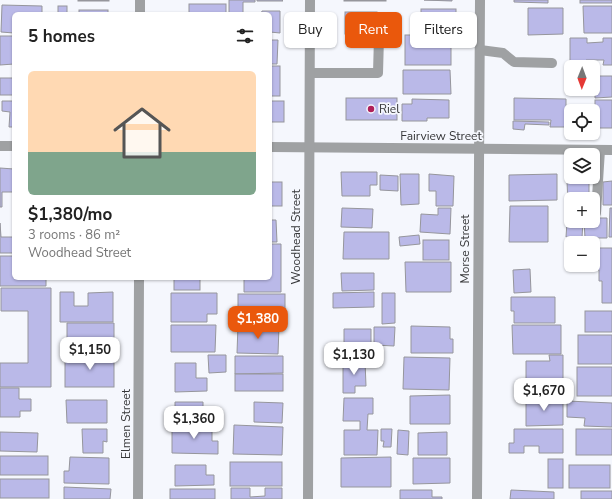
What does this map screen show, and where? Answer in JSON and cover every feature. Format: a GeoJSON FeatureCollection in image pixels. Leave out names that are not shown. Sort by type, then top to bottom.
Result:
{"type":"FeatureCollection","features":[{"type":"Feature","properties":{"kind":"street"},"geometry":{"type":"LineString","coordinates":[[140,0],[140,12]]}},
{"type":"Feature","properties":{"kind":"street","name":"Woodhead Street"},"geometry":{"type":"LineString","coordinates":[[308,499],[310,0]]}},
{"type":"Feature","properties":{"kind":"street","name":"Morse Street"},"geometry":{"type":"LineString","coordinates":[[477,499],[480,0]]}},
{"type":"Feature","properties":{"kind":"street"},"geometry":{"type":"LineString","coordinates":[[310,73],[378,73],[378,48]]}},
{"type":"Feature","properties":{"kind":"street"},"geometry":{"type":"LineString","coordinates":[[480,50],[503,53],[514,62],[552,63]]}},
{"type":"Feature","properties":{"kind":"street"},"geometry":{"type":"LineString","coordinates":[[0,146],[12,146]]}},
{"type":"Feature","properties":{"kind":"street","name":"Fairview Street"},"geometry":{"type":"LineString","coordinates":[[272,148],[564,150]]}},
{"type":"Feature","properties":{"kind":"street","name":"Fairview Street"},"geometry":{"type":"LineString","coordinates":[[600,150],[612,150]]}},
{"type":"Feature","properties":{"kind":"street","name":"Elmen Street"},"geometry":{"type":"LineString","coordinates":[[138,499],[139,280]]}},
{"type":"Feature","properties":{"kind":"building"},"geometry":{"type":"Polygon","coordinates":[[[109,0],[109,1],[78,1],[109,0]]]}},
{"type":"Feature","properties":{"kind":"building"},"geometry":{"type":"Polygon","coordinates":[[[229,0],[255,0],[255,2],[243,2],[243,12],[229,12],[229,0]]]}},
{"type":"Feature","properties":{"kind":"building"},"geometry":{"type":"Polygon","coordinates":[[[282,0],[283,1],[257,1],[282,0]]]}},
{"type":"Feature","properties":{"kind":"building"},"geometry":{"type":"Polygon","coordinates":[[[386,0],[386,1],[344,1],[386,0]]]}},
{"type":"Feature","properties":{"kind":"building"},"geometry":{"type":"Polygon","coordinates":[[[424,0],[452,0],[452,1],[424,0]]]}},
{"type":"Feature","properties":{"kind":"building"},"geometry":{"type":"Polygon","coordinates":[[[514,0],[548,0],[548,3],[514,2],[514,0]]]}},
{"type":"Feature","properties":{"kind":"building"},"geometry":{"type":"Polygon","coordinates":[[[580,0],[612,0],[612,3],[580,3],[580,0]]]}},
{"type":"Feature","properties":{"kind":"building"},"geometry":{"type":"Polygon","coordinates":[[[189,4],[226,4],[226,12],[189,12],[189,4]]]}},
{"type":"Feature","properties":{"kind":"building"},"geometry":{"type":"Polygon","coordinates":[[[2,5],[42,6],[42,12],[12,12],[12,33],[1,32],[2,5]]]}},
{"type":"Feature","properties":{"kind":"building"},"geometry":{"type":"Polygon","coordinates":[[[58,6],[67,6],[67,12],[58,12],[58,6]]]}},
{"type":"Feature","properties":{"kind":"building"},"geometry":{"type":"Polygon","coordinates":[[[583,6],[612,6],[612,33],[584,33],[583,6]]]}},
{"type":"Feature","properties":{"kind":"building"},"geometry":{"type":"Polygon","coordinates":[[[528,8],[563,8],[563,34],[528,35],[528,8]]]}},
{"type":"Feature","properties":{"kind":"building"},"geometry":{"type":"Polygon","coordinates":[[[421,9],[456,9],[456,12],[421,12],[421,9]]]}},
{"type":"Feature","properties":{"kind":"building"},"geometry":{"type":"Polygon","coordinates":[[[79,10],[108,10],[108,12],[79,12],[79,10]]]}},
{"type":"Feature","properties":{"kind":"building"},"geometry":{"type":"Polygon","coordinates":[[[280,11],[280,33],[272,32],[272,12],[262,12],[280,11]]]}},
{"type":"Feature","properties":{"kind":"building"},"geometry":{"type":"Polygon","coordinates":[[[405,35],[410,35],[410,48],[451,48],[451,65],[405,65],[405,35]]]}},
{"type":"Feature","properties":{"kind":"building"},"geometry":{"type":"Polygon","coordinates":[[[0,36],[12,36],[12,64],[0,65],[0,36]]]}},
{"type":"Feature","properties":{"kind":"building"},"geometry":{"type":"Polygon","coordinates":[[[570,38],[587,38],[587,43],[603,42],[603,38],[612,38],[612,65],[603,65],[604,60],[570,60],[570,38]]]}},
{"type":"Feature","properties":{"kind":"building"},"geometry":{"type":"Polygon","coordinates":[[[272,40],[278,40],[277,64],[272,64],[272,40]]]}},
{"type":"Feature","properties":{"kind":"building"},"geometry":{"type":"Polygon","coordinates":[[[272,66],[280,66],[280,96],[272,96],[272,66]]]}},
{"type":"Feature","properties":{"kind":"building"},"geometry":{"type":"Polygon","coordinates":[[[403,70],[450,70],[451,94],[403,94],[403,70]]]}},
{"type":"Feature","properties":{"kind":"building"},"geometry":{"type":"Polygon","coordinates":[[[600,76],[612,76],[612,97],[595,98],[595,96],[600,96],[600,76]]]}},
{"type":"Feature","properties":{"kind":"building"},"geometry":{"type":"Polygon","coordinates":[[[0,78],[12,78],[12,95],[0,95],[0,78]]]}},
{"type":"Feature","properties":{"kind":"building","name":"Riel"},"geometry":{"type":"Polygon","coordinates":[[[346,98],[397,98],[397,120],[346,120],[346,98]]]}},
{"type":"Feature","properties":{"kind":"building"},"geometry":{"type":"Polygon","coordinates":[[[514,98],[566,99],[566,104],[564,104],[564,127],[550,127],[551,120],[514,120],[514,98]]]}},
{"type":"Feature","properties":{"kind":"building"},"geometry":{"type":"Polygon","coordinates":[[[412,99],[449,100],[449,118],[427,118],[427,121],[402,121],[402,104],[412,104],[412,99]]]}},
{"type":"Feature","properties":{"kind":"building"},"geometry":{"type":"Polygon","coordinates":[[[595,100],[612,100],[612,128],[600,128],[600,104],[595,104],[595,100]]]}},
{"type":"Feature","properties":{"kind":"building"},"geometry":{"type":"Polygon","coordinates":[[[2,101],[12,101],[12,127],[9,127],[10,112],[2,111],[2,101]]]}},
{"type":"Feature","properties":{"kind":"building"},"geometry":{"type":"Polygon","coordinates":[[[272,101],[284,101],[284,122],[272,122],[272,101]]]}},
{"type":"Feature","properties":{"kind":"building"},"geometry":{"type":"Polygon","coordinates":[[[513,121],[549,122],[549,125],[525,124],[524,130],[513,129],[513,121]]]}},
{"type":"Feature","properties":{"kind":"building"},"geometry":{"type":"Polygon","coordinates":[[[0,168],[12,169],[12,192],[2,192],[2,207],[0,207],[0,168]]]}},
{"type":"Feature","properties":{"kind":"building"},"geometry":{"type":"Polygon","coordinates":[[[341,172],[377,172],[377,185],[370,185],[370,196],[342,196],[341,172]]]}},
{"type":"Feature","properties":{"kind":"building"},"geometry":{"type":"Polygon","coordinates":[[[400,174],[419,174],[419,204],[401,205],[400,174]]]}},
{"type":"Feature","properties":{"kind":"building"},"geometry":{"type":"Polygon","coordinates":[[[429,174],[454,176],[453,206],[436,206],[436,191],[429,191],[429,174]]]}},
{"type":"Feature","properties":{"kind":"building"},"geometry":{"type":"Polygon","coordinates":[[[557,174],[557,200],[509,201],[509,175],[557,174]]]}},
{"type":"Feature","properties":{"kind":"building"},"geometry":{"type":"Polygon","coordinates":[[[380,175],[398,176],[398,191],[380,190],[380,175]]]}},
{"type":"Feature","properties":{"kind":"building"},"geometry":{"type":"Polygon","coordinates":[[[612,181],[612,205],[603,205],[603,182],[612,181]]]}},
{"type":"Feature","properties":{"kind":"building"},"geometry":{"type":"Polygon","coordinates":[[[272,182],[282,182],[282,206],[272,206],[272,182]]]}},
{"type":"Feature","properties":{"kind":"building"},"geometry":{"type":"Polygon","coordinates":[[[567,184],[589,184],[589,192],[567,192],[567,184]]]}},
{"type":"Feature","properties":{"kind":"building"},"geometry":{"type":"Polygon","coordinates":[[[510,206],[548,206],[548,242],[509,242],[510,206]]]}},
{"type":"Feature","properties":{"kind":"building"},"geometry":{"type":"Polygon","coordinates":[[[342,208],[373,209],[372,228],[341,227],[342,208]]]}},
{"type":"Feature","properties":{"kind":"building"},"geometry":{"type":"Polygon","coordinates":[[[438,208],[451,208],[450,234],[420,232],[421,214],[438,215],[438,208]]]}},
{"type":"Feature","properties":{"kind":"building"},"geometry":{"type":"Polygon","coordinates":[[[610,208],[612,208],[612,237],[609,237],[610,208]]]}},
{"type":"Feature","properties":{"kind":"building"},"geometry":{"type":"Polygon","coordinates":[[[600,218],[607,218],[607,238],[600,238],[600,236],[585,236],[584,228],[600,228],[600,218]]]}},
{"type":"Feature","properties":{"kind":"building"},"geometry":{"type":"Polygon","coordinates":[[[272,220],[276,220],[277,242],[272,242],[272,220]]]}},
{"type":"Feature","properties":{"kind":"building"},"geometry":{"type":"Polygon","coordinates":[[[0,223],[1,237],[12,237],[12,253],[0,253],[0,223]]]}},
{"type":"Feature","properties":{"kind":"building"},"geometry":{"type":"Polygon","coordinates":[[[567,228],[583,228],[582,236],[566,236],[567,228]]]}},
{"type":"Feature","properties":{"kind":"building"},"geometry":{"type":"Polygon","coordinates":[[[344,232],[389,232],[389,259],[343,259],[344,232]]]}},
{"type":"Feature","properties":{"kind":"building"},"geometry":{"type":"Polygon","coordinates":[[[419,235],[420,244],[400,246],[399,237],[419,235]]]}},
{"type":"Feature","properties":{"kind":"building"},"geometry":{"type":"Polygon","coordinates":[[[423,240],[449,240],[449,260],[423,260],[423,240]]]}},
{"type":"Feature","properties":{"kind":"building"},"geometry":{"type":"Polygon","coordinates":[[[272,244],[281,244],[281,292],[244,292],[244,280],[272,280],[272,244]]]}},
{"type":"Feature","properties":{"kind":"building"},"geometry":{"type":"Polygon","coordinates":[[[600,248],[612,248],[612,303],[602,303],[602,281],[599,281],[600,248]]]}},
{"type":"Feature","properties":{"kind":"building"},"geometry":{"type":"Polygon","coordinates":[[[0,256],[12,256],[12,280],[46,280],[46,286],[0,286],[0,256]]]}},
{"type":"Feature","properties":{"kind":"building"},"geometry":{"type":"Polygon","coordinates":[[[405,262],[451,262],[451,292],[406,292],[405,262]]]}},
{"type":"Feature","properties":{"kind":"building"},"geometry":{"type":"Polygon","coordinates":[[[530,269],[531,292],[514,293],[513,270],[530,269]]]}},
{"type":"Feature","properties":{"kind":"building"},"geometry":{"type":"Polygon","coordinates":[[[341,273],[374,273],[374,290],[342,291],[341,273]]]}},
{"type":"Feature","properties":{"kind":"building"},"geometry":{"type":"Polygon","coordinates":[[[174,280],[200,280],[200,290],[174,290],[174,280]]]}},
{"type":"Feature","properties":{"kind":"building"},"geometry":{"type":"Polygon","coordinates":[[[1,288],[51,288],[51,387],[0,387],[0,363],[28,363],[28,311],[1,311],[1,288]]]}},
{"type":"Feature","properties":{"kind":"building"},"geometry":{"type":"Polygon","coordinates":[[[60,292],[74,292],[74,306],[88,306],[88,293],[113,292],[113,322],[60,322],[60,292]]]}},
{"type":"Feature","properties":{"kind":"building"},"geometry":{"type":"Polygon","coordinates":[[[374,292],[374,307],[333,308],[333,293],[374,292]]]}},
{"type":"Feature","properties":{"kind":"building"},"geometry":{"type":"Polygon","coordinates":[[[171,293],[217,293],[217,314],[207,314],[207,322],[171,322],[171,293]]]}},
{"type":"Feature","properties":{"kind":"building"},"geometry":{"type":"Polygon","coordinates":[[[382,293],[395,293],[395,323],[382,324],[382,293]]]}},
{"type":"Feature","properties":{"kind":"building"},"geometry":{"type":"Polygon","coordinates":[[[238,294],[285,294],[285,322],[238,322],[238,294]]]}},
{"type":"Feature","properties":{"kind":"building"},"geometry":{"type":"Polygon","coordinates":[[[511,297],[555,297],[555,323],[514,323],[514,311],[511,311],[511,297]]]}},
{"type":"Feature","properties":{"kind":"building"},"geometry":{"type":"Polygon","coordinates":[[[585,311],[612,311],[612,332],[585,332],[585,311]]]}},
{"type":"Feature","properties":{"kind":"building"},"geometry":{"type":"Polygon","coordinates":[[[67,323],[114,323],[114,354],[67,353],[67,323]]]}},
{"type":"Feature","properties":{"kind":"building"},"geometry":{"type":"Polygon","coordinates":[[[171,325],[216,325],[215,352],[171,352],[171,325]]]}},
{"type":"Feature","properties":{"kind":"building"},"geometry":{"type":"Polygon","coordinates":[[[238,325],[279,326],[278,354],[237,353],[238,325]]]}},
{"type":"Feature","properties":{"kind":"building"},"geometry":{"type":"Polygon","coordinates":[[[512,325],[561,325],[561,354],[513,354],[512,325]]]}},
{"type":"Feature","properties":{"kind":"building"},"geometry":{"type":"Polygon","coordinates":[[[411,326],[450,327],[450,339],[453,339],[453,353],[411,353],[411,326]]]}},
{"type":"Feature","properties":{"kind":"building"},"geometry":{"type":"Polygon","coordinates":[[[374,327],[395,327],[394,346],[374,345],[374,327]]]}},
{"type":"Feature","properties":{"kind":"building"},"geometry":{"type":"Polygon","coordinates":[[[344,329],[371,329],[371,351],[344,352],[344,329]]]}},
{"type":"Feature","properties":{"kind":"building"},"geometry":{"type":"Polygon","coordinates":[[[578,335],[612,335],[612,364],[578,364],[578,335]]]}},
{"type":"Feature","properties":{"kind":"building"},"geometry":{"type":"Polygon","coordinates":[[[65,355],[114,355],[114,387],[65,387],[65,355]]]}},
{"type":"Feature","properties":{"kind":"building"},"geometry":{"type":"Polygon","coordinates":[[[208,355],[226,355],[226,372],[209,373],[208,355]]]}},
{"type":"Feature","properties":{"kind":"building"},"geometry":{"type":"Polygon","coordinates":[[[549,355],[563,355],[563,383],[526,383],[526,361],[550,361],[549,355]]]}},
{"type":"Feature","properties":{"kind":"building"},"geometry":{"type":"Polygon","coordinates":[[[235,356],[283,356],[283,373],[235,374],[235,356]]]}},
{"type":"Feature","properties":{"kind":"building"},"geometry":{"type":"Polygon","coordinates":[[[404,357],[450,358],[449,390],[403,389],[404,357]]]}},
{"type":"Feature","properties":{"kind":"building"},"geometry":{"type":"Polygon","coordinates":[[[343,361],[365,361],[366,386],[355,386],[355,393],[343,393],[343,361]]]}},
{"type":"Feature","properties":{"kind":"building"},"geometry":{"type":"Polygon","coordinates":[[[175,363],[196,363],[196,378],[207,378],[207,391],[175,392],[175,363]]]}},
{"type":"Feature","properties":{"kind":"building"},"geometry":{"type":"Polygon","coordinates":[[[577,367],[612,367],[612,396],[577,396],[577,367]]]}},
{"type":"Feature","properties":{"kind":"building"},"geometry":{"type":"Polygon","coordinates":[[[235,374],[283,374],[283,391],[235,391],[235,374]]]}},
{"type":"Feature","properties":{"kind":"building"},"geometry":{"type":"Polygon","coordinates":[[[0,388],[19,388],[19,399],[31,399],[31,411],[20,411],[20,417],[0,417],[0,388]]]}},
{"type":"Feature","properties":{"kind":"building"},"geometry":{"type":"Polygon","coordinates":[[[450,395],[450,424],[410,424],[410,396],[450,395]]]}},
{"type":"Feature","properties":{"kind":"building"},"geometry":{"type":"Polygon","coordinates":[[[344,398],[373,398],[373,414],[368,414],[367,430],[378,430],[377,455],[344,455],[344,430],[360,430],[360,421],[343,421],[344,398]]]}},
{"type":"Feature","properties":{"kind":"building"},"geometry":{"type":"Polygon","coordinates":[[[563,399],[563,425],[526,426],[526,400],[563,399]]]}},
{"type":"Feature","properties":{"kind":"building"},"geometry":{"type":"Polygon","coordinates":[[[66,400],[107,400],[107,423],[67,423],[66,400]]]}},
{"type":"Feature","properties":{"kind":"building"},"geometry":{"type":"Polygon","coordinates":[[[567,401],[612,403],[612,427],[584,426],[585,418],[567,417],[567,401]]]}},
{"type":"Feature","properties":{"kind":"building"},"geometry":{"type":"Polygon","coordinates":[[[175,402],[203,402],[203,422],[170,422],[170,409],[175,409],[175,402]]]}},
{"type":"Feature","properties":{"kind":"building"},"geometry":{"type":"Polygon","coordinates":[[[254,402],[283,403],[282,423],[254,422],[254,402]]]}},
{"type":"Feature","properties":{"kind":"building"},"geometry":{"type":"Polygon","coordinates":[[[234,425],[283,427],[282,455],[233,454],[234,425]]]}},
{"type":"Feature","properties":{"kind":"building"},"geometry":{"type":"Polygon","coordinates":[[[172,426],[212,426],[212,441],[218,441],[218,454],[172,453],[172,426]]]}},
{"type":"Feature","properties":{"kind":"building"},"geometry":{"type":"Polygon","coordinates":[[[82,429],[107,429],[107,442],[103,441],[103,453],[83,453],[82,429]]]}},
{"type":"Feature","properties":{"kind":"building"},"geometry":{"type":"Polygon","coordinates":[[[381,429],[392,429],[391,447],[383,447],[384,441],[381,441],[381,429]]]}},
{"type":"Feature","properties":{"kind":"building"},"geometry":{"type":"Polygon","coordinates":[[[514,429],[563,429],[563,453],[539,453],[539,446],[524,446],[524,453],[509,453],[509,443],[514,443],[514,429]]]}},
{"type":"Feature","properties":{"kind":"building"},"geometry":{"type":"Polygon","coordinates":[[[576,429],[612,429],[612,455],[576,455],[576,429]]]}},
{"type":"Feature","properties":{"kind":"building"},"geometry":{"type":"Polygon","coordinates":[[[398,430],[409,431],[408,455],[397,454],[398,430]]]}},
{"type":"Feature","properties":{"kind":"building"},"geometry":{"type":"Polygon","coordinates":[[[0,432],[38,433],[37,452],[0,451],[0,432]]]}},
{"type":"Feature","properties":{"kind":"building"},"geometry":{"type":"Polygon","coordinates":[[[447,432],[447,455],[418,455],[418,433],[447,432]]]}},
{"type":"Feature","properties":{"kind":"building"},"geometry":{"type":"Polygon","coordinates":[[[0,456],[48,456],[48,475],[0,475],[0,456]]]}},
{"type":"Feature","properties":{"kind":"building"},"geometry":{"type":"Polygon","coordinates":[[[70,457],[109,458],[109,484],[64,483],[64,471],[69,471],[70,457]]]}},
{"type":"Feature","properties":{"kind":"building"},"geometry":{"type":"Polygon","coordinates":[[[391,457],[391,487],[341,487],[341,458],[391,457]]]}},
{"type":"Feature","properties":{"kind":"building"},"geometry":{"type":"Polygon","coordinates":[[[413,458],[450,458],[450,483],[413,484],[413,458]]]}},
{"type":"Feature","properties":{"kind":"building"},"geometry":{"type":"Polygon","coordinates":[[[548,459],[563,459],[563,488],[548,488],[548,459]]]}},
{"type":"Feature","properties":{"kind":"building"},"geometry":{"type":"Polygon","coordinates":[[[230,462],[282,462],[282,486],[230,486],[230,462]]]}},
{"type":"Feature","properties":{"kind":"building"},"geometry":{"type":"Polygon","coordinates":[[[175,465],[206,465],[206,475],[214,475],[214,485],[175,486],[175,465]]]}},
{"type":"Feature","properties":{"kind":"building"},"geometry":{"type":"Polygon","coordinates":[[[569,465],[610,465],[610,488],[569,488],[569,465]]]}},
{"type":"Feature","properties":{"kind":"building"},"geometry":{"type":"Polygon","coordinates":[[[0,479],[49,479],[49,498],[0,498],[0,479]]]}},
{"type":"Feature","properties":{"kind":"building"},"geometry":{"type":"Polygon","coordinates":[[[64,487],[111,489],[110,499],[64,499],[64,487]]]}},
{"type":"Feature","properties":{"kind":"building"},"geometry":{"type":"Polygon","coordinates":[[[231,488],[250,488],[250,497],[265,496],[265,488],[282,488],[282,499],[231,499],[231,488]]]}},
{"type":"Feature","properties":{"kind":"building"},"geometry":{"type":"Polygon","coordinates":[[[170,489],[215,489],[215,499],[170,499],[170,489]]]}},
{"type":"Feature","properties":{"kind":"building"},"geometry":{"type":"Polygon","coordinates":[[[400,490],[432,490],[432,497],[442,497],[442,499],[400,499],[400,490]]]}},
{"type":"Feature","properties":{"kind":"building"},"geometry":{"type":"Polygon","coordinates":[[[511,490],[554,492],[554,499],[510,499],[511,490]]]}},
{"type":"Feature","properties":{"kind":"building"},"geometry":{"type":"Polygon","coordinates":[[[581,491],[612,491],[612,499],[581,499],[581,491]]]}},
{"type":"Feature","properties":{"kind":"place","name":"Riel"},"geometry":{"type":"Point","coordinates":[371,109]}}]}
